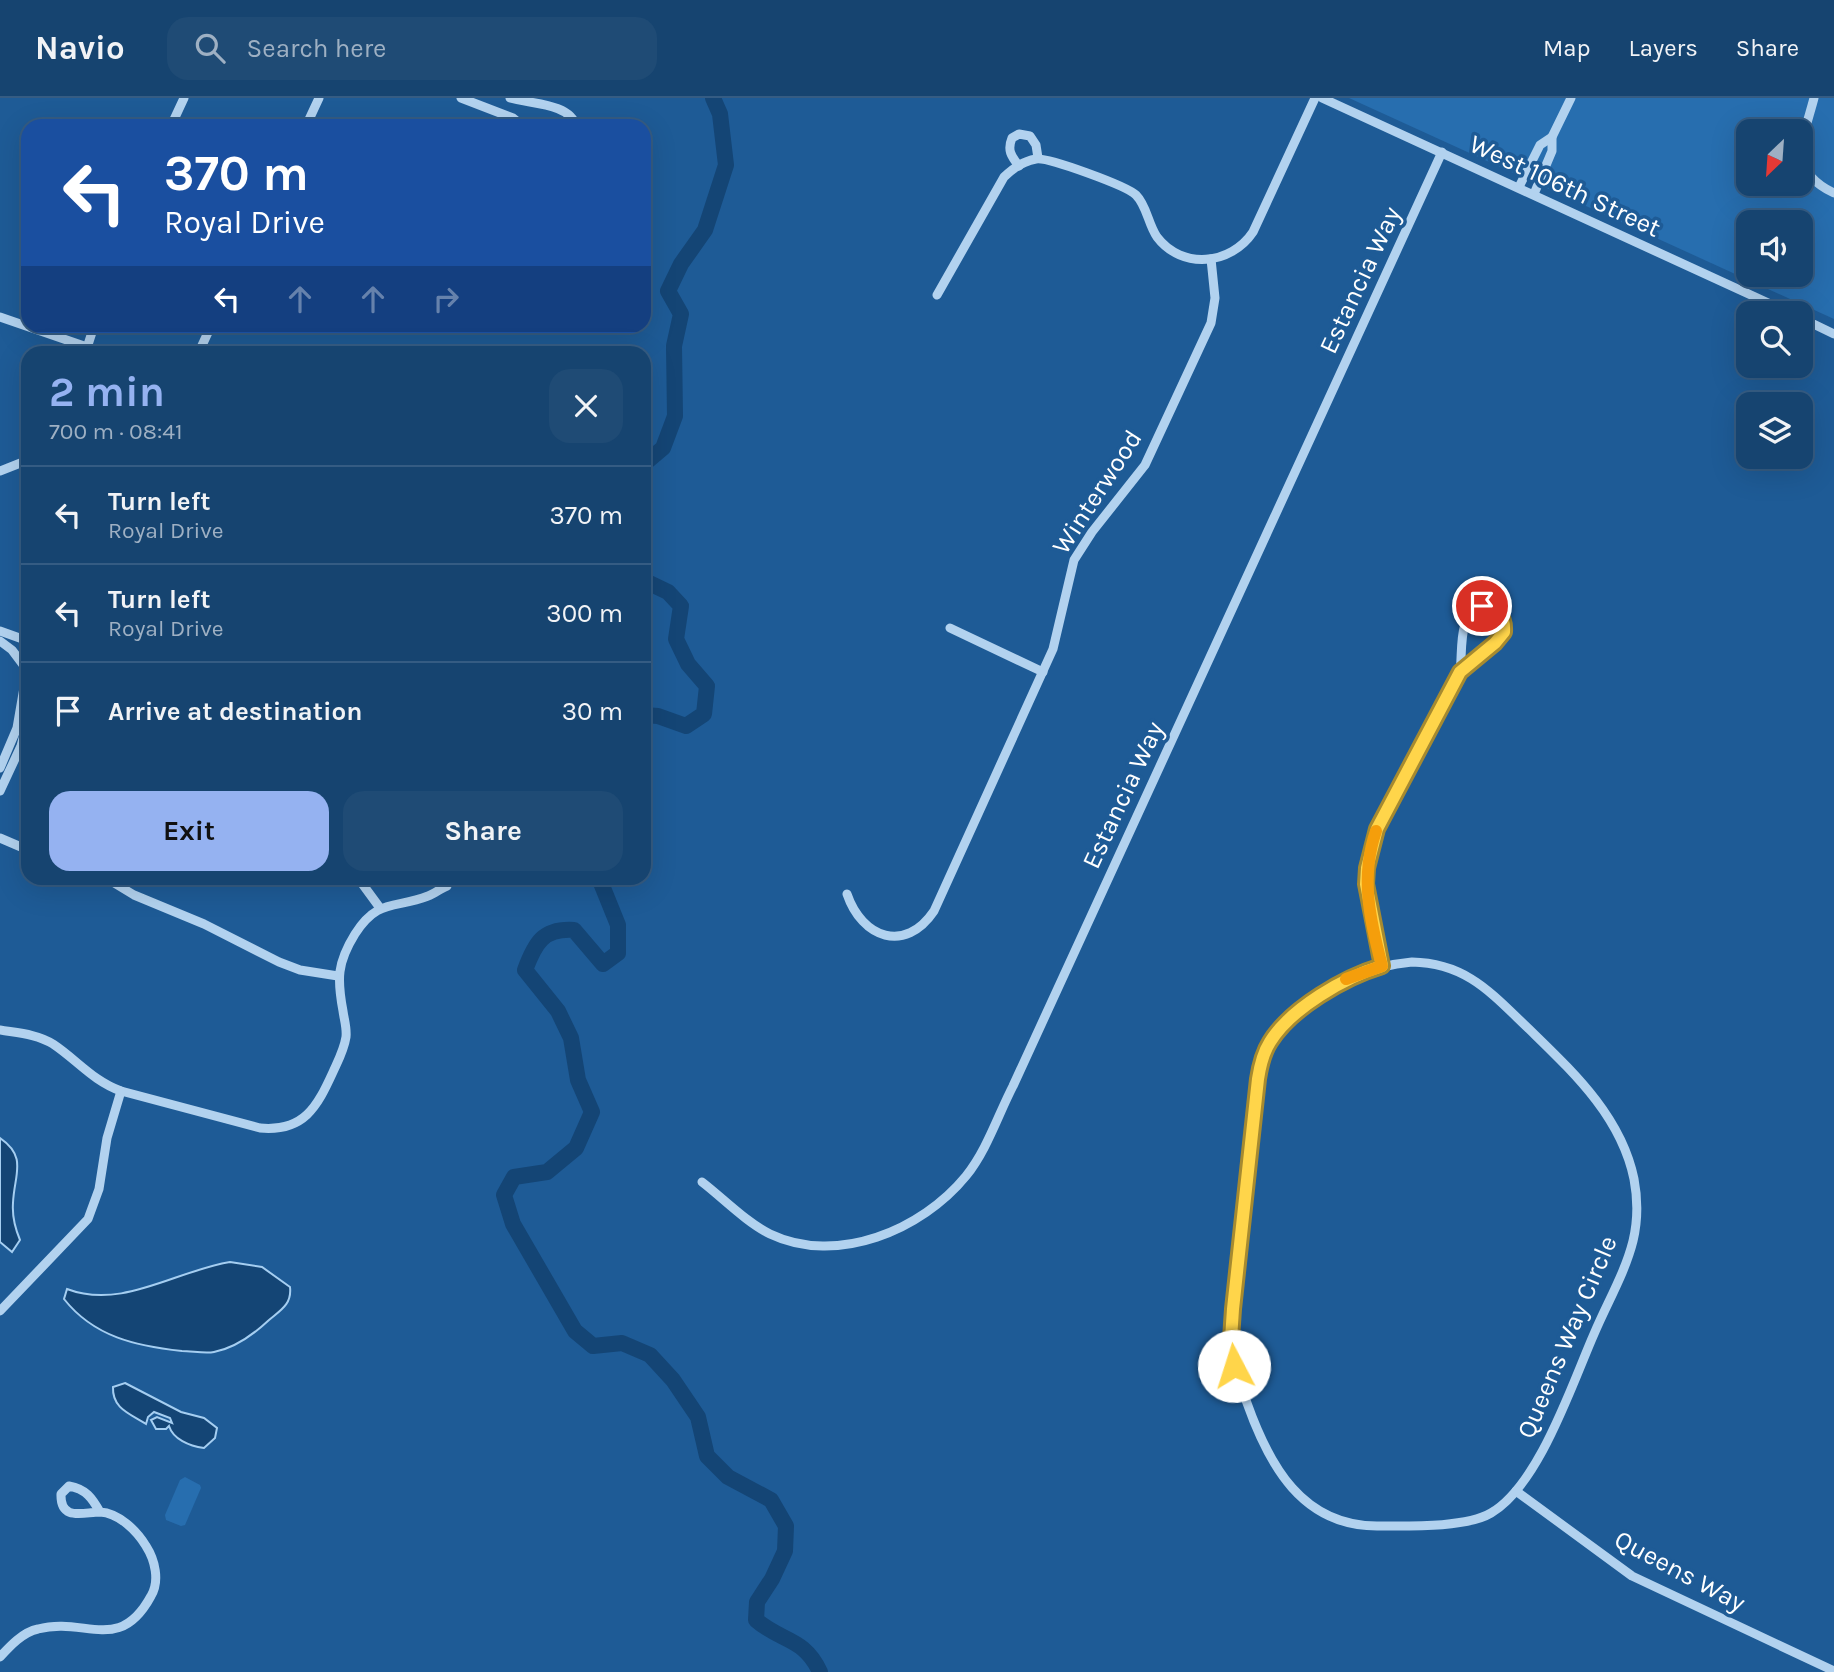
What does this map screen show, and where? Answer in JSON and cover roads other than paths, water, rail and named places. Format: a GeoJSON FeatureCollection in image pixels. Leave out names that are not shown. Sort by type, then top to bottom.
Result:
{"type":"FeatureCollection","features":[{"type":"Feature","properties":{"kind":"street"},"geometry":{"type":"LineString","coordinates":[[174,119],[184,98]]}},
{"type":"Feature","properties":{"kind":"street"},"geometry":{"type":"LineString","coordinates":[[309,119],[319,98]]}},
{"type":"Feature","properties":{"kind":"street"},"geometry":{"type":"LineString","coordinates":[[461,98],[514,119]]}},
{"type":"Feature","properties":{"kind":"street"},"geometry":{"type":"LineString","coordinates":[[510,98],[568,112],[574,119]]}},
{"type":"Feature","properties":{"kind":"street"},"geometry":{"type":"LineString","coordinates":[[937,295],[998,186],[1011,170],[1038,158],[1128,188],[1140,199],[1147,220],[1164,244],[1188,258],[1211,260],[1232,252],[1241,246],[1252,232],[1315,98]]}},
{"type":"Feature","properties":{"kind":"street","name":"West 106th Street"},"geometry":{"type":"LineString","coordinates":[[1322,98],[1764,301]]}},
{"type":"Feature","properties":{"kind":"street"},"geometry":{"type":"LineString","coordinates":[[1534,194],[1552,151],[1552,137],[1571,98]]}},
{"type":"Feature","properties":{"kind":"street"},"geometry":{"type":"LineString","coordinates":[[1814,98],[1801,148],[1801,159],[1813,181],[1834,193]]}},
{"type":"Feature","properties":{"kind":"street"},"geometry":{"type":"LineString","coordinates":[[1019,166],[1009,152],[1012,138],[1019,134],[1030,136],[1036,145],[1038,158]]}},
{"type":"Feature","properties":{"kind":"street"},"geometry":{"type":"LineString","coordinates":[[1519,187],[1541,145],[1552,137]]}},
{"type":"Feature","properties":{"kind":"street","name":"Estancia Way"},"geometry":{"type":"LineString","coordinates":[[702,1182],[770,1234],[788,1241],[826,1245],[860,1241],[892,1231],[936,1205],[967,1175],[983,1149],[1013,1086],[1442,152]]}},
{"type":"Feature","properties":{"kind":"street","name":"Winterwood"},"geometry":{"type":"LineString","coordinates":[[847,894],[851,906],[864,925],[882,936],[909,933],[929,918],[1044,672],[1058,632],[1074,560],[1092,532],[1145,465],[1211,323],[1215,299],[1211,260]]}},
{"type":"Feature","properties":{"kind":"street"},"geometry":{"type":"LineString","coordinates":[[0,317],[21,325]]}},
{"type":"Feature","properties":{"kind":"street"},"geometry":{"type":"LineString","coordinates":[[1813,324],[1834,334]]}},
{"type":"Feature","properties":{"kind":"street"},"geometry":{"type":"LineString","coordinates":[[42,333],[76,346]]}},
{"type":"Feature","properties":{"kind":"street"},"geometry":{"type":"LineString","coordinates":[[0,471],[21,463]]}},
{"type":"Feature","properties":{"kind":"street"},"geometry":{"type":"LineString","coordinates":[[1382,966],[1366,884],[1372,843],[1384,815],[1460,672],[1465,625],[1469,615],[1482,606],[1495,610],[1503,619],[1504,632],[1460,672]]}},
{"type":"Feature","properties":{"kind":"street"},"geometry":{"type":"LineString","coordinates":[[950,628],[1044,672]]}},
{"type":"Feature","properties":{"kind":"street"},"geometry":{"type":"LineString","coordinates":[[0,631],[21,639]]}},
{"type":"Feature","properties":{"kind":"street"},"geometry":{"type":"LineString","coordinates":[[0,641],[12,650],[21,665]]}},
{"type":"Feature","properties":{"kind":"street"},"geometry":{"type":"LineString","coordinates":[[0,768],[17,728],[21,704]]}},
{"type":"Feature","properties":{"kind":"street"},"geometry":{"type":"LineString","coordinates":[[0,792],[21,746]]}},
{"type":"Feature","properties":{"kind":"street"},"geometry":{"type":"LineString","coordinates":[[0,838],[21,847]]}},
{"type":"Feature","properties":{"kind":"street"},"geometry":{"type":"LineString","coordinates":[[118,885],[279,962],[300,970],[338,976]]}},
{"type":"Feature","properties":{"kind":"street"},"geometry":{"type":"LineString","coordinates":[[363,885],[380,908]]}},
{"type":"Feature","properties":{"kind":"street"},"geometry":{"type":"LineString","coordinates":[[0,1030],[33,1035],[53,1044],[103,1085],[121,1091],[260,1128],[275,1130],[292,1126],[310,1113],[321,1099],[344,1046],[346,1029],[338,976],[355,934],[369,916],[380,908],[424,897],[447,886]]}},
{"type":"Feature","properties":{"kind":"street","name":"Queens Way Circle"},"geometry":{"type":"LineString","coordinates":[[1412,962],[1438,964],[1465,974],[1489,990],[1589,1091],[1613,1125],[1633,1173],[1637,1217],[1628,1254],[1545,1446],[1516,1492],[1489,1514],[1460,1523],[1359,1525],[1324,1515],[1294,1490],[1267,1452],[1234,1366],[1231,1339],[1237,1271],[1258,1079],[1265,1052],[1281,1028],[1335,985],[1358,973],[1382,966],[1412,962]]}},
{"type":"Feature","properties":{"kind":"street"},"geometry":{"type":"LineString","coordinates":[[0,1311],[88,1219],[99,1189],[107,1138],[121,1091]]}},
{"type":"Feature","properties":{"kind":"street","name":"Queens Way"},"geometry":{"type":"LineString","coordinates":[[1516,1492],[1632,1576],[1834,1671]]}},
{"type":"Feature","properties":{"kind":"street"},"geometry":{"type":"LineString","coordinates":[[0,1657],[21,1637],[36,1629],[56,1626],[117,1629],[128,1624],[146,1605],[156,1581],[153,1559],[148,1548],[135,1529],[100,1512]]}},
{"type":"Feature","properties":{"kind":"waterway"},"geometry":{"type":"LineString","coordinates":[[651,458],[663,448],[675,416],[674,346],[681,314],[668,291],[681,264],[705,230],[726,165],[720,114],[713,98]]}},
{"type":"Feature","properties":{"kind":"waterway"},"geometry":{"type":"LineString","coordinates":[[651,584],[668,592],[681,606],[676,639],[688,664],[707,686],[704,714],[686,726],[651,716]]}},
{"type":"Feature","properties":{"kind":"waterway"},"geometry":{"type":"LineString","coordinates":[[602,885],[618,925],[618,953],[603,964],[574,930],[563,930],[542,939],[525,970],[558,1011],[571,1038],[578,1080],[592,1112],[576,1148],[547,1172],[514,1177],[504,1195],[513,1224],[575,1331],[593,1346],[622,1343],[650,1355],[673,1380],[698,1417],[707,1456],[728,1477],[771,1500],[786,1526],[785,1551],[757,1602],[756,1620],[807,1652],[820,1672]]}}]}
